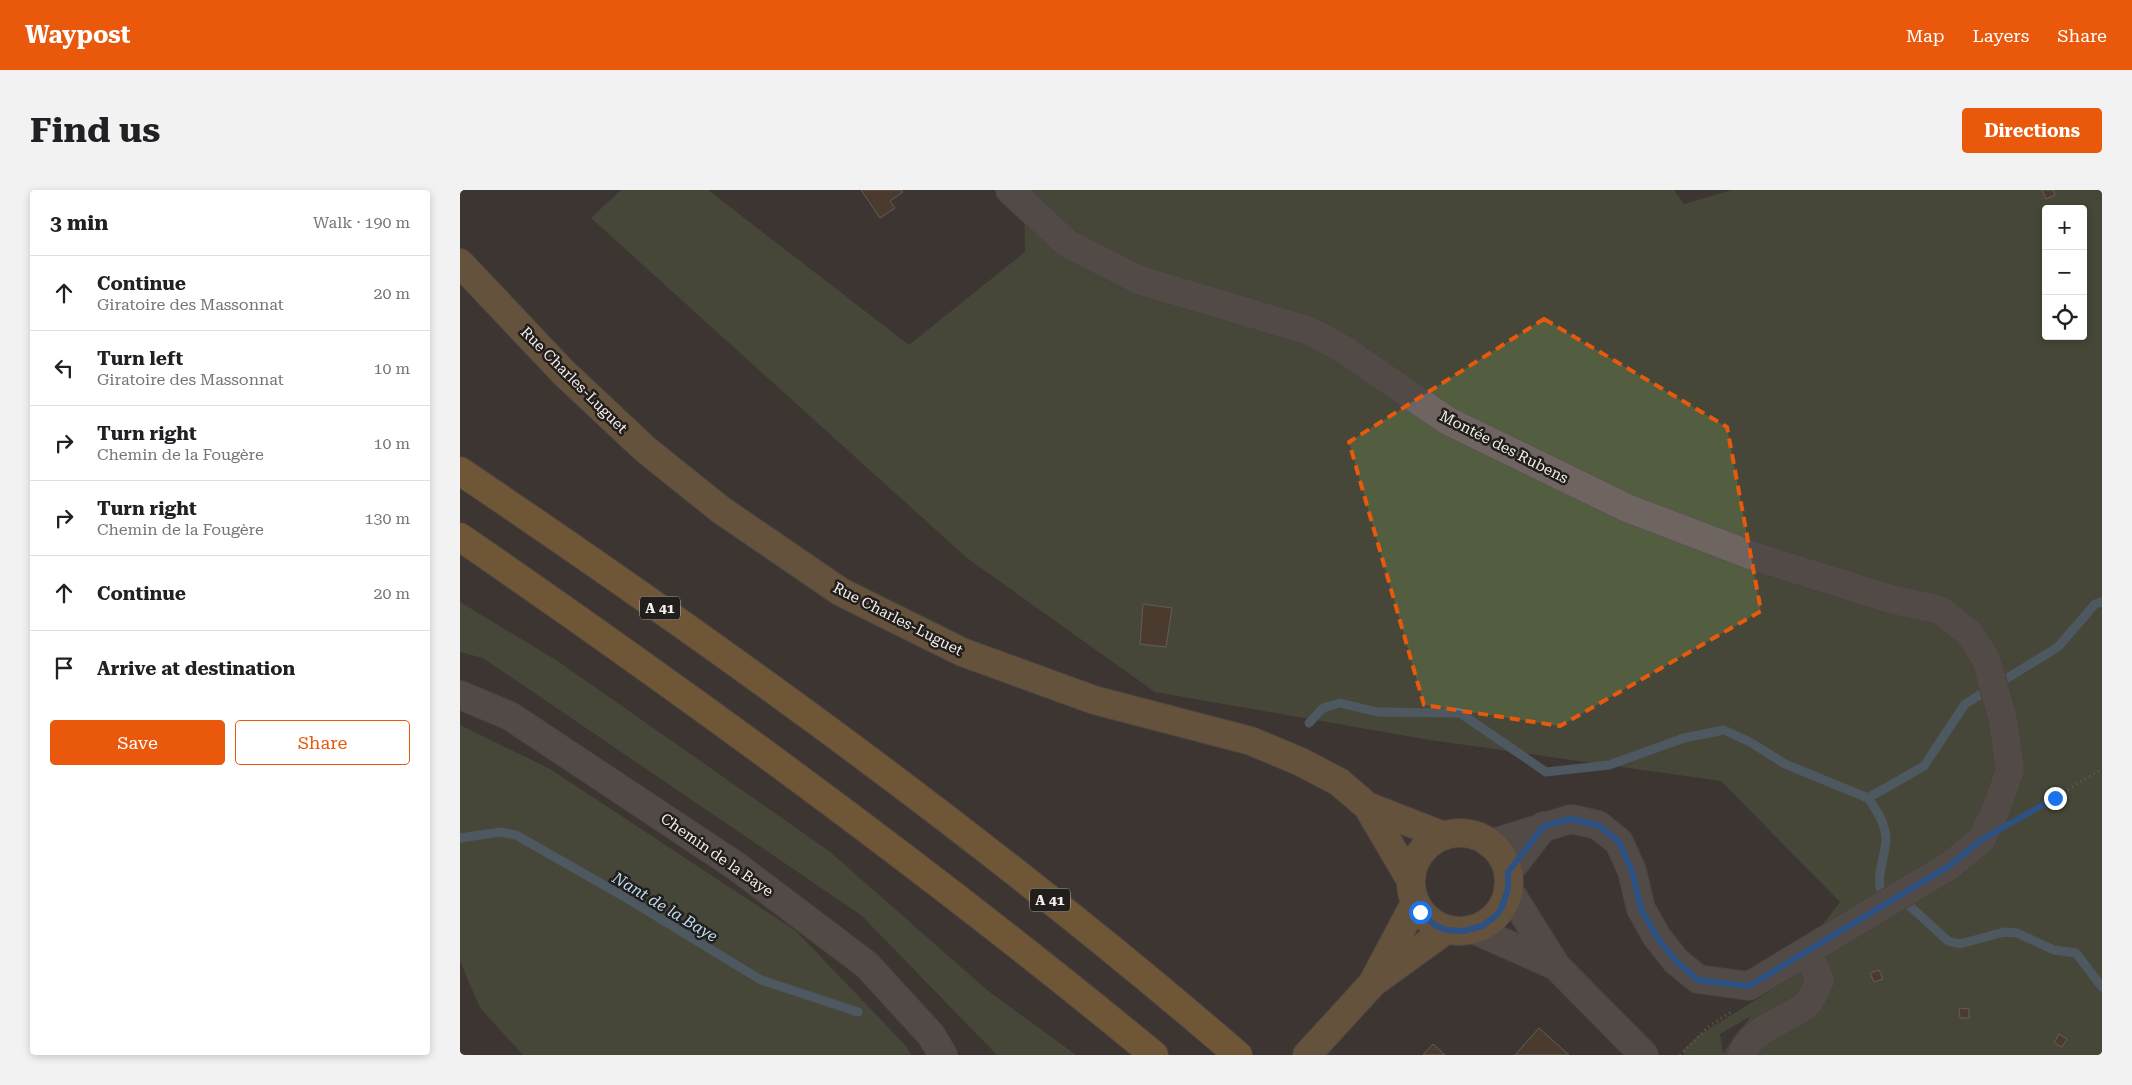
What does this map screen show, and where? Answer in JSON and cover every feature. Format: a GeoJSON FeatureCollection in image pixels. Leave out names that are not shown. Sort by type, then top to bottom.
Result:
{"type":"FeatureCollection","features":[{"type":"Feature","properties":{"kind":"highway","name":"A 41"},"geometry":{"type":"LineString","coordinates":[[460,471],[688,628],[857,751],[1086,929],[1238,1055]]}},
{"type":"Feature","properties":{"kind":"highway"},"geometry":{"type":"LineString","coordinates":[[460,537],[673,685],[820,792],[1048,968],[1154,1055]]}},
{"type":"Feature","properties":{"kind":"main road","name":"Rue Charles-Luguet"},"geometry":{"type":"LineString","coordinates":[[460,263],[563,372],[645,449],[721,510],[841,592],[962,652],[1085,697],[1251,741],[1301,762],[1339,782],[1367,806],[1444,836]]}},
{"type":"Feature","properties":{"kind":"main road","name":"Rue Charles-Luguet"},"geometry":{"type":"LineString","coordinates":[[1367,806],[1412,891]]}},
{"type":"Feature","properties":{"kind":"main road"},"geometry":{"type":"LineString","coordinates":[[1372,984],[1412,891],[1414,863],[1423,849],[1444,836],[1453,834],[1473,835],[1490,844],[1498,852],[1508,881],[1506,898],[1497,915],[1482,926],[1464,931],[1446,930],[1427,920],[1412,891]]}},
{"type":"Feature","properties":{"kind":"main road"},"geometry":{"type":"LineString","coordinates":[[1307,1055],[1372,984],[1446,930]]}},
{"type":"Feature","properties":{"kind":"street","name":"Montée des Rubens"},"geometry":{"type":"LineString","coordinates":[[1010,190],[1068,244],[1139,280],[1310,331],[1343,349],[1448,421],[1627,508],[1753,556],[1894,600],[1940,610],[1969,633],[1986,659],[2003,720],[2010,770],[1996,810],[1981,840],[1949,866],[1859,922],[1749,986]]}},
{"type":"Feature","properties":{"kind":"street","name":"Chemin de la Baye"},"geometry":{"type":"LineString","coordinates":[[460,696],[510,716],[736,866],[866,965],[931,1035],[943,1055]]}},
{"type":"Feature","properties":{"kind":"street"},"geometry":{"type":"LineString","coordinates":[[1490,844],[1571,819],[1598,825],[1619,842],[1632,871],[1641,909],[1657,937],[1676,961],[1698,980],[1749,986]]}},
{"type":"Feature","properties":{"kind":"street"},"geometry":{"type":"LineString","coordinates":[[1544,826],[1508,881],[1556,966],[1644,1055]]}},
{"type":"Feature","properties":{"kind":"street"},"geometry":{"type":"LineString","coordinates":[[1473,929],[1556,966]]}},
{"type":"Feature","properties":{"kind":"street"},"geometry":{"type":"LineString","coordinates":[[1742,1055],[1743,1048],[1761,1032],[1808,1004],[1820,981],[1808,952]]}},
{"type":"Feature","properties":{"kind":"path"},"geometry":{"type":"LineString","coordinates":[[2022,817],[2102,769]]}},
{"type":"Feature","properties":{"kind":"path"},"geometry":{"type":"LineString","coordinates":[[1680,1055],[1708,1027],[1749,1000],[1749,986]]}},
{"type":"Feature","properties":{"kind":"highlighted area"},"geometry":{"type":"Polygon","coordinates":[[[1544,319],[1727,427],[1761,611],[1560,726],[1424,705],[1349,442],[1544,319]]]}},
{"type":"Feature","properties":{"kind":"green space"},"geometry":{"type":"Polygon","coordinates":[[[621,190],[708,190],[909,345],[1025,252],[1024,190],[1674,190],[1684,204],[1732,190],[2102,190],[2102,1055],[1684,1055],[1683,1050],[1699,1035],[1772,990],[1840,902],[1721,781],[1430,740],[1155,692],[967,558],[591,218],[621,190]],[[1751,1016],[1720,1034],[1723,1053],[1751,1016]]]}},
{"type":"Feature","properties":{"kind":"green space"},"geometry":{"type":"Polygon","coordinates":[[[460,602],[559,662],[829,851],[987,990],[1076,1055],[997,1055],[861,915],[483,658],[460,652],[460,602]]]}},
{"type":"Feature","properties":{"kind":"green space"},"geometry":{"type":"Polygon","coordinates":[[[460,725],[550,769],[796,931],[906,1046],[911,1055],[523,1055],[480,1008],[460,961],[460,725]]]}},
{"type":"Feature","properties":{"kind":"building"},"geometry":{"type":"Polygon","coordinates":[[[861,190],[901,190],[903,192],[890,201],[895,208],[880,218],[861,190]]]}},
{"type":"Feature","properties":{"kind":"building"},"geometry":{"type":"Polygon","coordinates":[[[2042,190],[2053,190],[2055,195],[2046,199],[2042,190]]]}},
{"type":"Feature","properties":{"kind":"building"},"geometry":{"type":"Polygon","coordinates":[[[1143,604],[1172,608],[1166,647],[1140,644],[1143,604]]]}},
{"type":"Feature","properties":{"kind":"building"},"geometry":{"type":"Polygon","coordinates":[[[1879,970],[1883,979],[1874,982],[1870,973],[1879,970]]]}},
{"type":"Feature","properties":{"kind":"building"},"geometry":{"type":"Polygon","coordinates":[[[1959,1008],[1969,1009],[1969,1018],[1960,1018],[1959,1008]]]}},
{"type":"Feature","properties":{"kind":"building"},"geometry":{"type":"Polygon","coordinates":[[[1539,1028],[1569,1055],[1515,1055],[1539,1028]]]}},
{"type":"Feature","properties":{"kind":"building"},"geometry":{"type":"Polygon","coordinates":[[[2059,1034],[2067,1039],[2062,1047],[2054,1043],[2059,1034]]]}},
{"type":"Feature","properties":{"kind":"building"},"geometry":{"type":"Polygon","coordinates":[[[1433,1044],[1445,1055],[1423,1055],[1433,1044]]]}},
{"type":"Feature","properties":{"kind":"waterway","name":"Nant de la Baye"},"geometry":{"type":"LineString","coordinates":[[1309,723],[1323,708],[1340,703],[1377,712],[1460,713],[1546,772],[1609,765],[1684,738],[1724,730],[1750,742],[1785,764],[1868,798],[1924,766],[1965,704],[2058,647],[2095,604],[2102,602]]}},
{"type":"Feature","properties":{"kind":"waterway"},"geometry":{"type":"LineString","coordinates":[[1868,798],[1875,808],[1886,834],[1880,871],[1880,887],[1886,900]]}},
{"type":"Feature","properties":{"kind":"waterway","name":"Nant de la Baye"},"geometry":{"type":"LineString","coordinates":[[460,838],[500,832],[516,835],[623,896],[761,980],[858,1012]]}},
{"type":"Feature","properties":{"kind":"waterway"},"geometry":{"type":"LineString","coordinates":[[1899,904],[1911,907],[1948,941],[1960,944],[2004,932],[2017,933],[2054,950],[2076,953],[2102,987]]}},
{"type":"Feature","properties":{"kind":"route"},"geometry":{"type":"LineString","coordinates":[[1420,912],[1427,920],[1446,930],[1464,931],[1482,926],[1497,915],[1502,907],[1508,889],[1508,872],[1544,826],[1571,819],[1598,825],[1619,842],[1632,871],[1641,909],[1657,937],[1676,961],[1698,980],[1749,986],[1859,922],[1949,866],[1981,840],[2055,798]]}}]}
